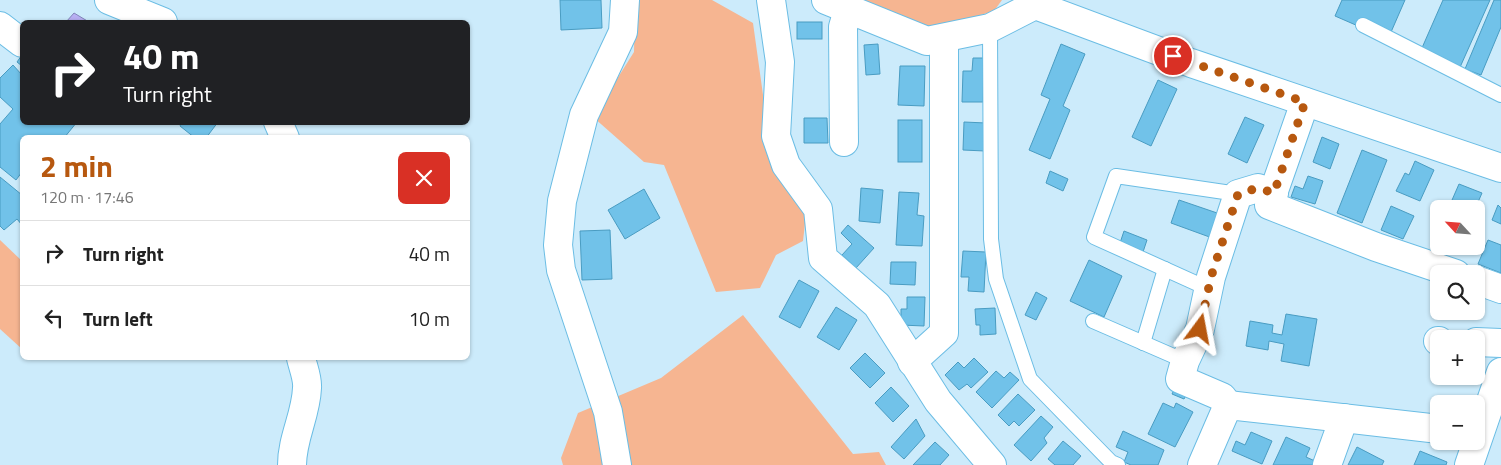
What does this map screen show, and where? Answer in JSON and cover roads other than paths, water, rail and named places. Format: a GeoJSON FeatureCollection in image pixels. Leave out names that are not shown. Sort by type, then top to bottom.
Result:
{"type":"FeatureCollection","features":[{"type":"Feature","properties":{"kind":"street"},"geometry":{"type":"LineString","coordinates":[[109,0],[158,20]]}},
{"type":"Feature","properties":{"kind":"street"},"geometry":{"type":"LineString","coordinates":[[617,465],[608,412],[561,270],[558,245],[562,201],[584,115],[623,32],[625,0]]}},
{"type":"Feature","properties":{"kind":"street"},"geometry":{"type":"LineString","coordinates":[[771,0],[780,62],[776,136],[786,165],[818,209],[823,258],[877,305],[938,401],[992,465]]}},
{"type":"Feature","properties":{"kind":"street"},"geometry":{"type":"LineString","coordinates":[[837,5],[927,40],[990,28],[1035,5],[1305,102],[1501,168]]}},
{"type":"Feature","properties":{"kind":"street"},"geometry":{"type":"LineString","coordinates":[[837,5],[843,27],[844,142]]}},
{"type":"Feature","properties":{"kind":"street"},"geometry":{"type":"LineString","coordinates":[[0,26],[20,41]]}},
{"type":"Feature","properties":{"kind":"street"},"geometry":{"type":"LineString","coordinates":[[912,362],[944,334],[944,38]]}},
{"type":"Feature","properties":{"kind":"street"},"geometry":{"type":"LineString","coordinates":[[1305,102],[1269,205],[1376,247],[1430,265]]}},
{"type":"Feature","properties":{"kind":"street"},"geometry":{"type":"LineString","coordinates":[[1274,193],[1258,188],[1238,194],[1209,289],[1200,329],[1185,361],[1180,379],[1222,397],[1228,405],[1430,428]]}},
{"type":"Feature","properties":{"kind":"street"},"geometry":{"type":"LineString","coordinates":[[1485,283],[1501,288]]}},
{"type":"Feature","properties":{"kind":"street"},"geometry":{"type":"LineString","coordinates":[[1485,342],[1501,343]]}},
{"type":"Feature","properties":{"kind":"street"},"geometry":{"type":"LineString","coordinates":[[292,465],[294,445],[306,403],[308,386],[302,360]]}},
{"type":"Feature","properties":{"kind":"street"},"geometry":{"type":"LineString","coordinates":[[1485,414],[1501,372]]}},
{"type":"Feature","properties":{"kind":"street"},"geometry":{"type":"LineString","coordinates":[[1202,465],[1228,405]]}},
{"type":"Feature","properties":{"kind":"street"},"geometry":{"type":"LineString","coordinates":[[1327,465],[1344,418]]}},
{"type":"Feature","properties":{"kind":"street"},"geometry":{"type":"LineString","coordinates":[[1469,465],[1473,450]]}},
{"type":"Feature","properties":{"kind":"lane"},"geometry":{"type":"LineString","coordinates":[[1363,24],[1501,95]]}},
{"type":"Feature","properties":{"kind":"lane"},"geometry":{"type":"LineString","coordinates":[[990,28],[991,239],[996,279],[1030,380],[1111,462],[1118,465]]}},
{"type":"Feature","properties":{"kind":"lane"},"geometry":{"type":"LineString","coordinates":[[1209,289],[1094,237],[1116,176],[1238,194]]}},
{"type":"Feature","properties":{"kind":"lane"},"geometry":{"type":"LineString","coordinates":[[1143,343],[1165,269]]}},
{"type":"Feature","properties":{"kind":"lane"},"geometry":{"type":"LineString","coordinates":[[1093,321],[1185,361]]}}]}
